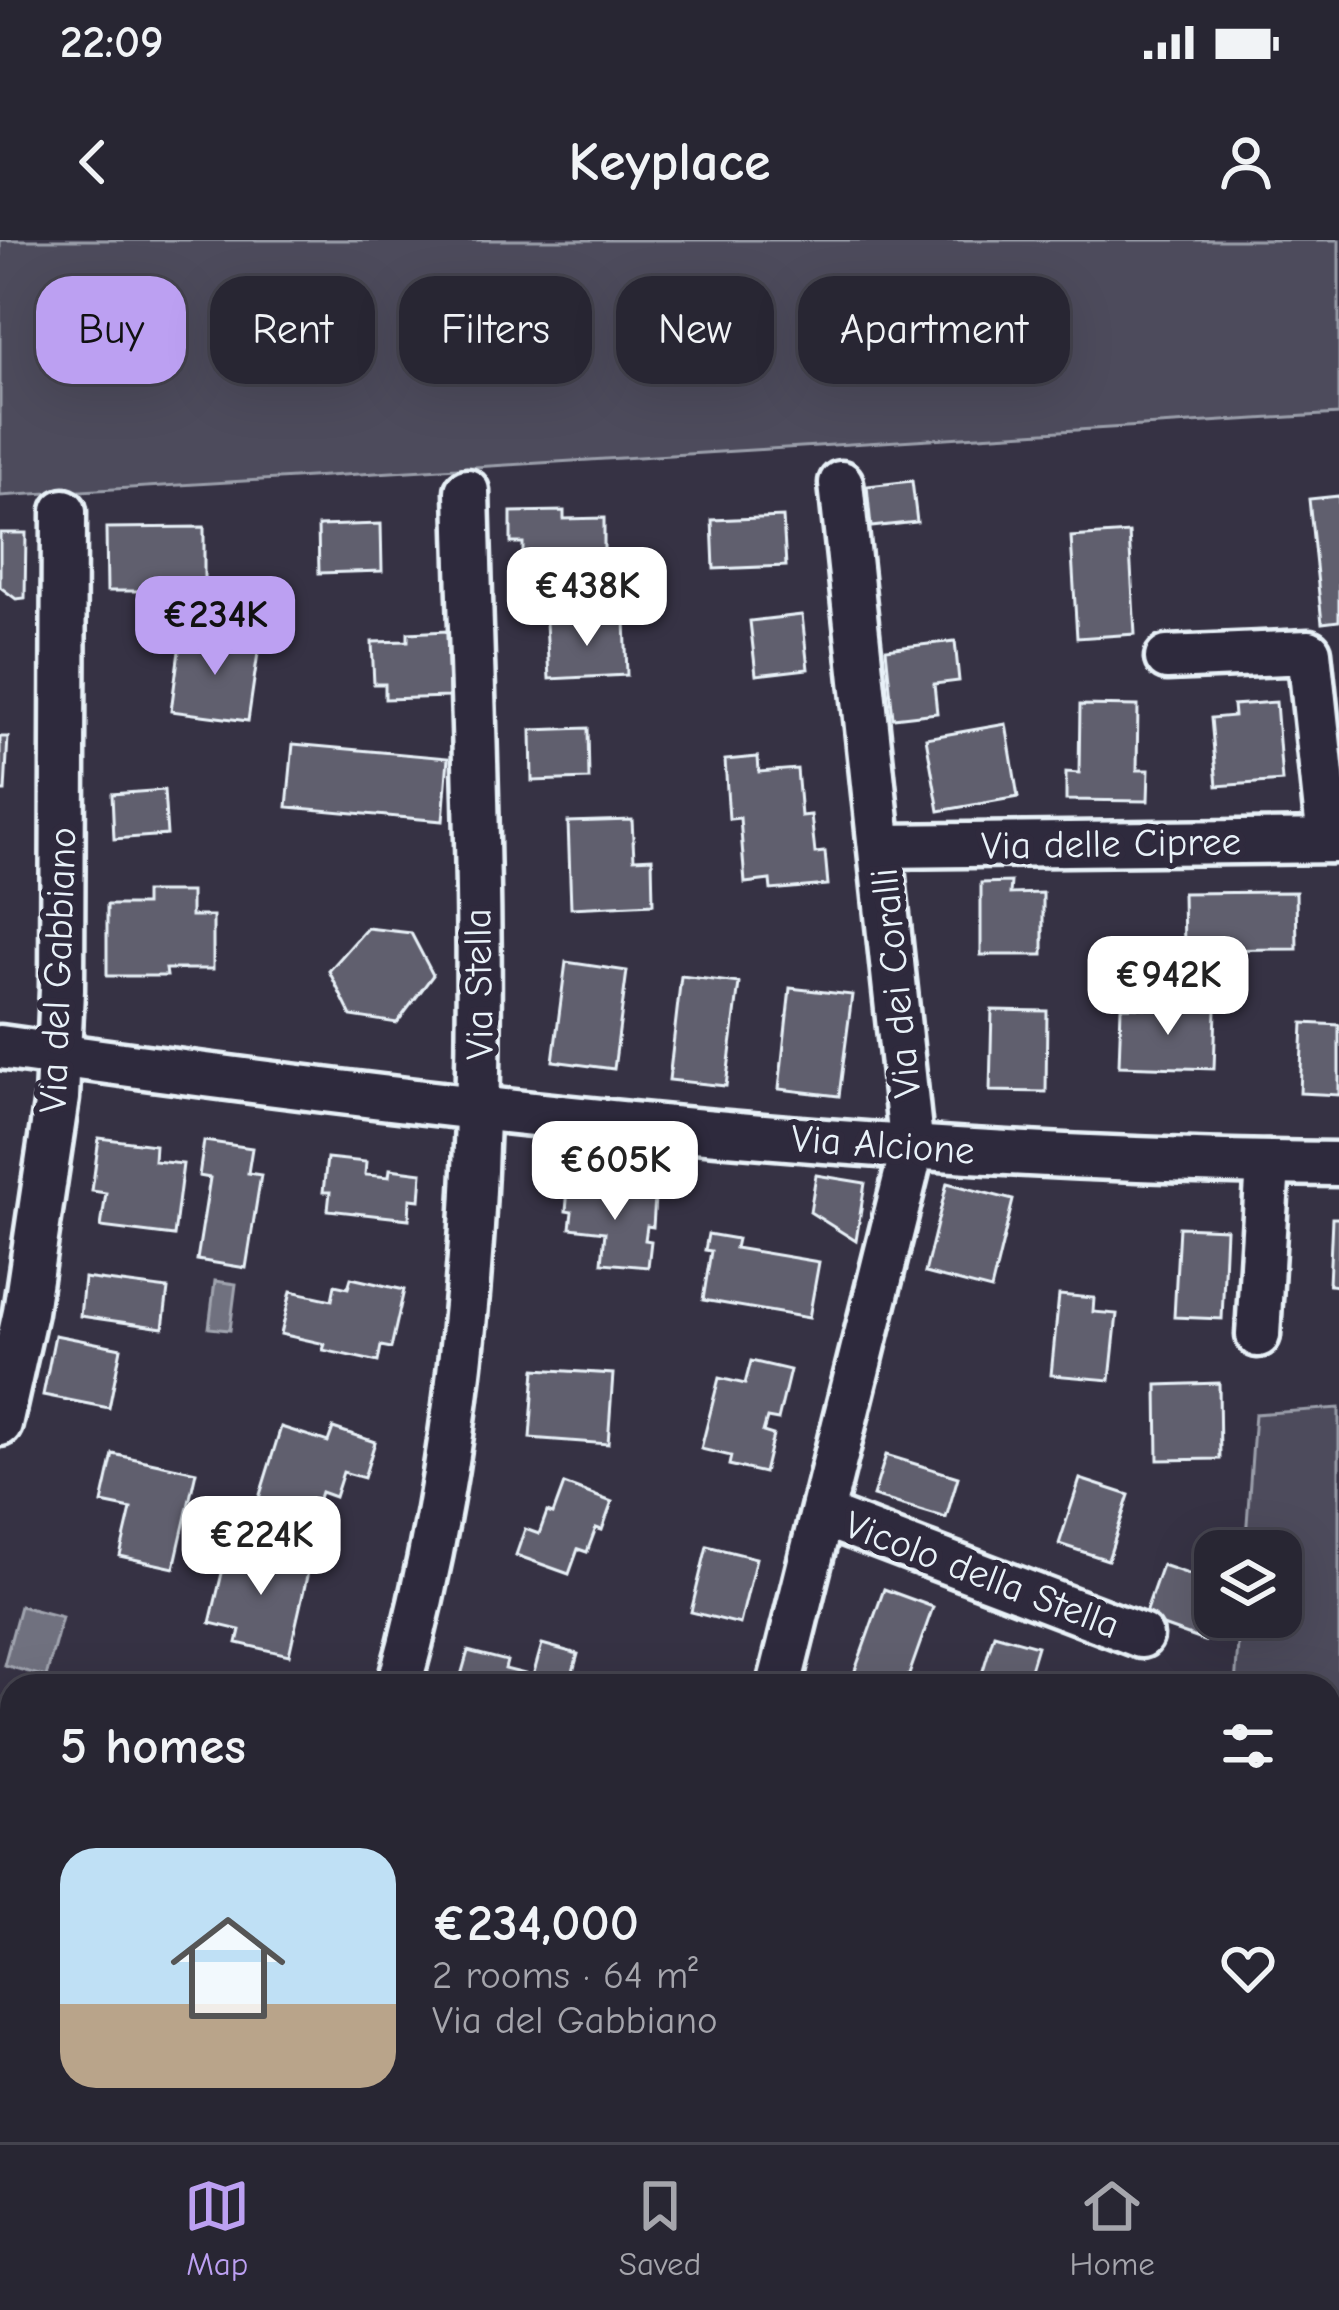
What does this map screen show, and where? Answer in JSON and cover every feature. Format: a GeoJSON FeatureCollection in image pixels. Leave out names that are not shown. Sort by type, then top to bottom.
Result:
{"type":"FeatureCollection","features":[{"type":"Feature","properties":{"kind":"street","name":"Via dei Coralli"},"geometry":{"type":"LineString","coordinates":[[782,1674],[912,1150],[841,483]]}},
{"type":"Feature","properties":{"kind":"street","name":"Via Stella"},"geometry":{"type":"LineString","coordinates":[[402,1674],[429,1570],[449,1461],[480,1108],[467,491]]}},
{"type":"Feature","properties":{"kind":"street","name":"Via del Gabbiano"},"geometry":{"type":"LineString","coordinates":[[0,1424],[39,1230],[60,1056],[64,512]]}},
{"type":"Feature","properties":{"kind":"street"},"geometry":{"type":"LineString","coordinates":[[1167,658],[1309,652],[1334,842]]}},
{"type":"Feature","properties":{"kind":"street","name":"Via delle Cipree"},"geometry":{"type":"LineString","coordinates":[[882,846],[1334,842]]}},
{"type":"Feature","properties":{"kind":"street","name":"Via Alcione"},"geometry":{"type":"LineString","coordinates":[[0,1047],[480,1108],[912,1150],[1339,1164]]}},
{"type":"Feature","properties":{"kind":"street"},"geometry":{"type":"LineString","coordinates":[[1258,1335],[1268,1163]]}},
{"type":"Feature","properties":{"kind":"street","name":"Vicolo della Stella"},"geometry":{"type":"LineString","coordinates":[[823,1515],[1141,1636]]}},
{"type":"Feature","properties":{"kind":"shaded area"},"geometry":{"type":"Polygon","coordinates":[[[0,240],[1339,240],[1339,414],[0,496],[0,240]]]}},
{"type":"Feature","properties":{"kind":"shaded area"},"geometry":{"type":"Polygon","coordinates":[[[1339,1408],[1339,1674],[1236,1674],[1238,1638],[1302,1638],[1302,1530],[1247,1530],[1255,1414],[1339,1408]]]}},
{"type":"Feature","properties":{"kind":"water"},"geometry":{"type":"Polygon","coordinates":[[[215,1281],[236,1284],[230,1330],[209,1328],[215,1281]]]}},
{"type":"Feature","properties":{"kind":"water"},"geometry":{"type":"Polygon","coordinates":[[[20,1606],[62,1617],[47,1674],[4,1665],[20,1606]]]}},
{"type":"Feature","properties":{"kind":"building"},"geometry":{"type":"Polygon","coordinates":[[[912,481],[917,522],[871,527],[867,486],[912,481]]]}},
{"type":"Feature","properties":{"kind":"building"},"geometry":{"type":"Polygon","coordinates":[[[1339,496],[1339,621],[1322,623],[1309,499],[1339,496]]]}},
{"type":"Feature","properties":{"kind":"building"},"geometry":{"type":"Polygon","coordinates":[[[564,511],[564,519],[604,518],[604,576],[523,578],[523,543],[511,543],[511,512],[564,511]]]}},
{"type":"Feature","properties":{"kind":"building"},"geometry":{"type":"Polygon","coordinates":[[[783,517],[786,566],[714,569],[712,520],[783,517]]]}},
{"type":"Feature","properties":{"kind":"building"},"geometry":{"type":"Polygon","coordinates":[[[381,524],[382,571],[319,573],[318,526],[381,524]]]}},
{"type":"Feature","properties":{"kind":"building"},"geometry":{"type":"Polygon","coordinates":[[[204,527],[204,591],[107,591],[106,528],[204,527]]]}},
{"type":"Feature","properties":{"kind":"building"},"geometry":{"type":"Polygon","coordinates":[[[0,533],[26,533],[25,598],[16,599],[0,587],[0,533]]]}},
{"type":"Feature","properties":{"kind":"building"},"geometry":{"type":"Polygon","coordinates":[[[1129,533],[1135,634],[1077,638],[1071,537],[1129,533]]]}},
{"type":"Feature","properties":{"kind":"building"},"geometry":{"type":"Polygon","coordinates":[[[802,615],[808,669],[756,675],[750,621],[802,615]]]}},
{"type":"Feature","properties":{"kind":"building"},"geometry":{"type":"Polygon","coordinates":[[[625,619],[627,675],[549,679],[546,622],[625,619]]]}},
{"type":"Feature","properties":{"kind":"building"},"geometry":{"type":"Polygon","coordinates":[[[447,631],[449,697],[385,699],[385,684],[374,684],[372,642],[408,641],[408,633],[447,631]]]}},
{"type":"Feature","properties":{"kind":"building"},"geometry":{"type":"Polygon","coordinates":[[[181,636],[259,646],[248,721],[171,711],[181,636]]]}},
{"type":"Feature","properties":{"kind":"building"},"geometry":{"type":"Polygon","coordinates":[[[955,641],[959,681],[934,684],[937,713],[893,718],[886,649],[955,641]]]}},
{"type":"Feature","properties":{"kind":"building"},"geometry":{"type":"Polygon","coordinates":[[[1276,702],[1282,781],[1217,786],[1211,718],[1234,716],[1233,705],[1276,702]]]}},
{"type":"Feature","properties":{"kind":"building"},"geometry":{"type":"Polygon","coordinates":[[[1080,705],[1138,706],[1137,770],[1149,770],[1148,801],[1066,800],[1066,772],[1079,773],[1080,705]]]}},
{"type":"Feature","properties":{"kind":"building"},"geometry":{"type":"Polygon","coordinates":[[[1006,724],[1018,797],[939,811],[926,738],[1006,724]]]}},
{"type":"Feature","properties":{"kind":"building"},"geometry":{"type":"Polygon","coordinates":[[[588,728],[589,779],[532,781],[531,730],[588,728]]]}},
{"type":"Feature","properties":{"kind":"building"},"geometry":{"type":"Polygon","coordinates":[[[0,737],[8,737],[5,791],[0,791],[0,737]]]}},
{"type":"Feature","properties":{"kind":"building"},"geometry":{"type":"Polygon","coordinates":[[[293,744],[448,758],[443,821],[287,807],[293,744]]]}},
{"type":"Feature","properties":{"kind":"building"},"geometry":{"type":"Polygon","coordinates":[[[758,757],[759,772],[797,769],[801,816],[811,815],[815,853],[825,852],[828,885],[771,890],[770,880],[745,883],[740,818],[729,819],[725,760],[758,757]]]}},
{"type":"Feature","properties":{"kind":"building"},"geometry":{"type":"Polygon","coordinates":[[[164,790],[167,835],[114,839],[112,794],[164,790]]]}},
{"type":"Feature","properties":{"kind":"building"},"geometry":{"type":"Polygon","coordinates":[[[632,820],[634,859],[652,858],[653,904],[571,908],[568,822],[632,820]]]}},
{"type":"Feature","properties":{"kind":"building"},"geometry":{"type":"Polygon","coordinates":[[[1011,882],[1010,894],[1043,893],[1043,955],[981,955],[981,883],[1011,882]]]}},
{"type":"Feature","properties":{"kind":"building"},"geometry":{"type":"Polygon","coordinates":[[[145,892],[191,892],[191,916],[213,916],[213,969],[166,969],[167,976],[107,976],[107,905],[145,905],[145,892]]]}},
{"type":"Feature","properties":{"kind":"building"},"geometry":{"type":"Polygon","coordinates":[[[1296,892],[1297,949],[1184,950],[1183,893],[1296,892]]]}},
{"type":"Feature","properties":{"kind":"building"},"geometry":{"type":"Polygon","coordinates":[[[367,928],[411,933],[433,975],[397,1023],[351,1016],[329,971],[367,928]]]}},
{"type":"Feature","properties":{"kind":"building"},"geometry":{"type":"Polygon","coordinates":[[[566,962],[627,971],[614,1069],[553,1061],[566,962]]]}},
{"type":"Feature","properties":{"kind":"building"},"geometry":{"type":"Polygon","coordinates":[[[681,976],[739,983],[726,1086],[669,1080],[681,976]]]}},
{"type":"Feature","properties":{"kind":"building"},"geometry":{"type":"Polygon","coordinates":[[[790,988],[852,995],[839,1096],[779,1089],[790,988]]]}},
{"type":"Feature","properties":{"kind":"building"},"geometry":{"type":"Polygon","coordinates":[[[1121,1007],[1216,1010],[1214,1069],[1119,1066],[1121,1007]]]}},
{"type":"Feature","properties":{"kind":"building"},"geometry":{"type":"Polygon","coordinates":[[[992,1010],[1047,1011],[1046,1092],[990,1091],[992,1010]]]}},
{"type":"Feature","properties":{"kind":"building"},"geometry":{"type":"Polygon","coordinates":[[[1303,1023],[1339,1025],[1339,1095],[1300,1093],[1303,1023]]]}},
{"type":"Feature","properties":{"kind":"building"},"geometry":{"type":"Polygon","coordinates":[[[99,1138],[155,1145],[154,1161],[183,1164],[174,1236],[101,1227],[106,1193],[92,1191],[99,1138]]]}},
{"type":"Feature","properties":{"kind":"building"},"geometry":{"type":"Polygon","coordinates":[[[204,1141],[252,1148],[248,1173],[261,1175],[246,1268],[197,1260],[210,1178],[199,1176],[204,1141]]]}},
{"type":"Feature","properties":{"kind":"building"},"geometry":{"type":"Polygon","coordinates":[[[327,1158],[366,1162],[365,1175],[389,1177],[390,1169],[422,1173],[420,1200],[410,1199],[409,1219],[328,1210],[330,1192],[323,1192],[327,1158]]]}},
{"type":"Feature","properties":{"kind":"building"},"geometry":{"type":"Polygon","coordinates":[[[816,1175],[865,1183],[856,1241],[810,1212],[816,1175]]]}},
{"type":"Feature","properties":{"kind":"building"},"geometry":{"type":"Polygon","coordinates":[[[947,1183],[1013,1200],[991,1290],[925,1273],[947,1183]]]}},
{"type":"Feature","properties":{"kind":"building"},"geometry":{"type":"Polygon","coordinates":[[[568,1189],[655,1197],[653,1227],[647,1226],[645,1240],[651,1241],[648,1267],[602,1263],[605,1232],[570,1228],[568,1189]]]}},
{"type":"Feature","properties":{"kind":"building"},"geometry":{"type":"Polygon","coordinates":[[[1332,1218],[1339,1218],[1339,1286],[1329,1285],[1332,1218]]]}},
{"type":"Feature","properties":{"kind":"building"},"geometry":{"type":"Polygon","coordinates":[[[1179,1227],[1226,1229],[1222,1319],[1174,1317],[1179,1227]]]}},
{"type":"Feature","properties":{"kind":"building"},"geometry":{"type":"Polygon","coordinates":[[[708,1234],[737,1239],[735,1248],[819,1262],[809,1318],[703,1300],[711,1251],[705,1250],[708,1234]]]}},
{"type":"Feature","properties":{"kind":"building"},"geometry":{"type":"Polygon","coordinates":[[[84,1278],[168,1289],[163,1328],[80,1316],[84,1278]]]}},
{"type":"Feature","properties":{"kind":"building"},"geometry":{"type":"Polygon","coordinates":[[[351,1278],[404,1290],[391,1348],[381,1346],[378,1362],[323,1350],[325,1344],[281,1334],[291,1291],[332,1300],[335,1285],[348,1288],[351,1278]]]}},
{"type":"Feature","properties":{"kind":"building"},"geometry":{"type":"Polygon","coordinates":[[[1059,1295],[1094,1298],[1093,1312],[1117,1314],[1110,1380],[1051,1375],[1059,1295]]]}},
{"type":"Feature","properties":{"kind":"building"},"geometry":{"type":"Polygon","coordinates":[[[55,1335],[121,1348],[109,1408],[43,1395],[55,1335]]]}},
{"type":"Feature","properties":{"kind":"building"},"geometry":{"type":"Polygon","coordinates":[[[751,1361],[790,1370],[778,1420],[767,1418],[763,1432],[773,1435],[764,1473],[729,1465],[731,1456],[701,1449],[719,1378],[745,1384],[751,1361]]]}},
{"type":"Feature","properties":{"kind":"building"},"geometry":{"type":"Polygon","coordinates":[[[535,1369],[613,1374],[608,1444],[530,1438],[535,1369]]]}},
{"type":"Feature","properties":{"kind":"building"},"geometry":{"type":"Polygon","coordinates":[[[1219,1383],[1220,1459],[1158,1460],[1157,1385],[1219,1383]]]}},
{"type":"Feature","properties":{"kind":"building"},"geometry":{"type":"Polygon","coordinates":[[[281,1427],[328,1442],[333,1428],[375,1442],[364,1478],[343,1472],[335,1497],[321,1492],[313,1516],[259,1498],[281,1427]]]}},
{"type":"Feature","properties":{"kind":"building"},"geometry":{"type":"Polygon","coordinates":[[[113,1454],[196,1472],[174,1568],[120,1556],[131,1509],[102,1503],[113,1454]]]}},
{"type":"Feature","properties":{"kind":"building"},"geometry":{"type":"Polygon","coordinates":[[[886,1455],[958,1477],[946,1518],[873,1496],[886,1455]]]}},
{"type":"Feature","properties":{"kind":"building"},"geometry":{"type":"Polygon","coordinates":[[[1080,1479],[1129,1495],[1108,1560],[1059,1544],[1080,1479]]]}},
{"type":"Feature","properties":{"kind":"building"},"geometry":{"type":"Polygon","coordinates":[[[564,1484],[612,1502],[602,1530],[596,1528],[587,1552],[578,1549],[569,1574],[516,1555],[525,1529],[539,1534],[547,1512],[553,1514],[564,1484]]]}},
{"type":"Feature","properties":{"kind":"building"},"geometry":{"type":"Polygon","coordinates":[[[229,1544],[310,1563],[289,1655],[237,1643],[240,1630],[210,1623],[229,1544]]]}},
{"type":"Feature","properties":{"kind":"building"},"geometry":{"type":"Polygon","coordinates":[[[707,1546],[756,1558],[740,1624],[691,1612],[707,1546]]]}},
{"type":"Feature","properties":{"kind":"building"},"geometry":{"type":"Polygon","coordinates":[[[1162,1565],[1191,1575],[1194,1569],[1194,1637],[1143,1619],[1162,1565]]]}},
{"type":"Feature","properties":{"kind":"building"},"geometry":{"type":"Polygon","coordinates":[[[884,1589],[933,1607],[909,1674],[854,1674],[884,1589]]]}},
{"type":"Feature","properties":{"kind":"building"},"geometry":{"type":"Polygon","coordinates":[[[994,1634],[1037,1646],[1029,1674],[982,1674],[994,1634]]]}},
{"type":"Feature","properties":{"kind":"building"},"geometry":{"type":"Polygon","coordinates":[[[542,1644],[578,1654],[572,1674],[534,1674],[542,1644]]]}},
{"type":"Feature","properties":{"kind":"building"},"geometry":{"type":"Polygon","coordinates":[[[468,1651],[507,1661],[505,1669],[525,1674],[461,1674],[468,1651]]]}}]}
